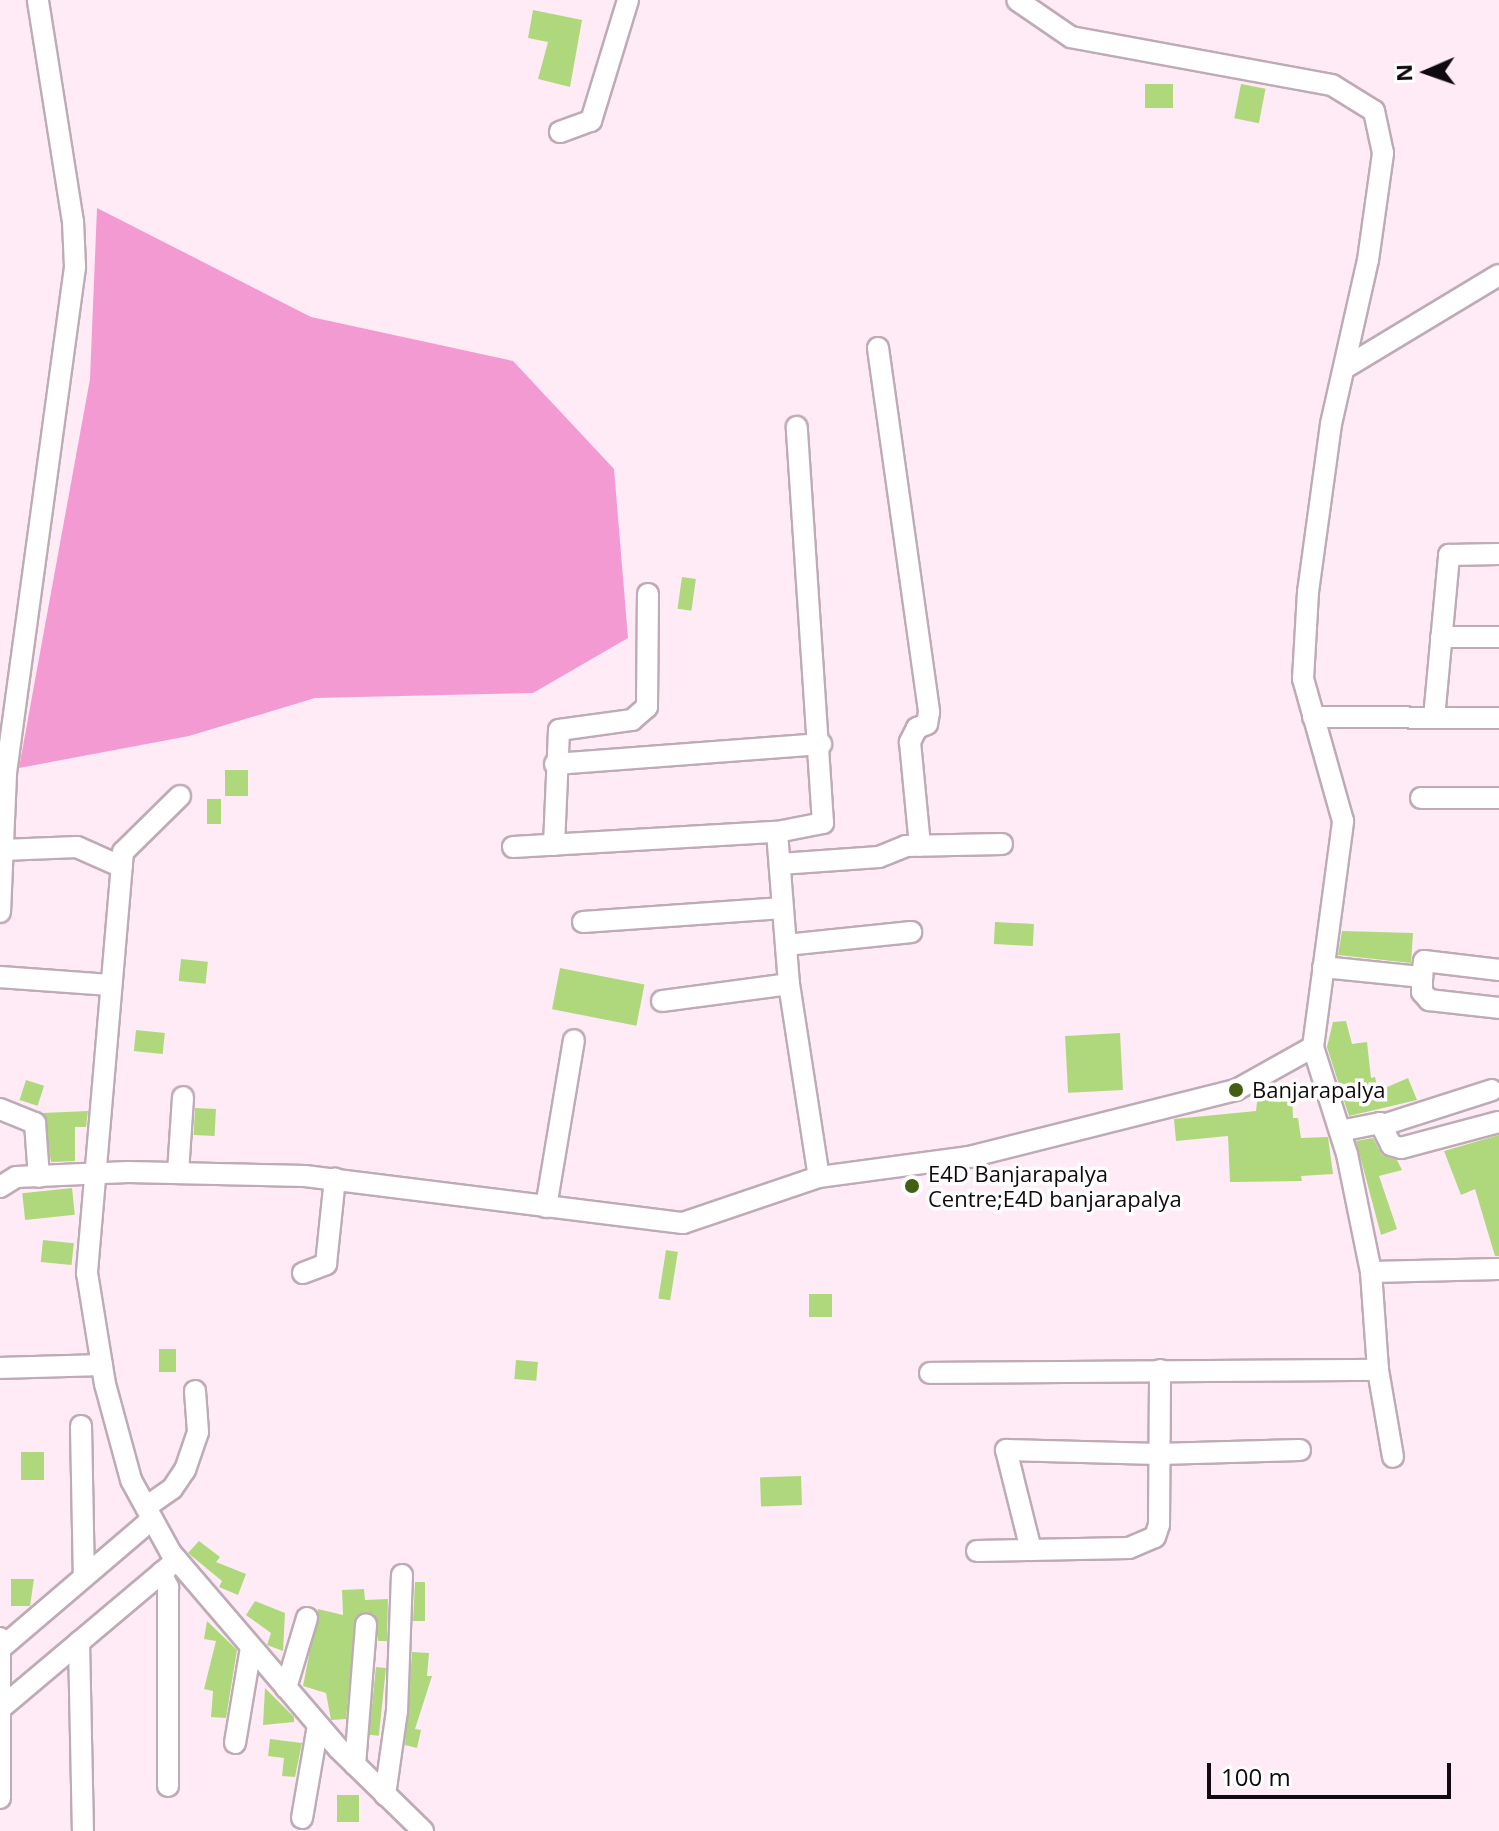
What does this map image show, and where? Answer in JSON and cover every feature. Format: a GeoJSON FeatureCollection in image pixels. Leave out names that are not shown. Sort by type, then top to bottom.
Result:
{"type":"FeatureCollection","features":[{"type":"Feature","properties":{"kind":"street"},"geometry":{"type":"LineString","coordinates":[[0,912],[6,773],[75,267],[73,222],[38,0]]}},
{"type":"Feature","properties":{"kind":"street"},"geometry":{"type":"LineString","coordinates":[[560,132],[591,121],[628,0]]}},
{"type":"Feature","properties":{"kind":"street"},"geometry":{"type":"LineString","coordinates":[[1017,0],[1071,37],[1332,85],[1374,111],[1383,153],[1348,366],[1331,424],[1308,592],[1303,679],[1343,821],[1313,1047],[1340,1131],[1371,1272],[1378,1370],[1393,1457]]}},
{"type":"Feature","properties":{"kind":"street"},"geometry":{"type":"LineString","coordinates":[[1348,366],[1499,275]]}},
{"type":"Feature","properties":{"kind":"street"},"geometry":{"type":"LineString","coordinates":[[878,348],[929,712],[927,724],[917,728],[910,742],[920,846]]}},
{"type":"Feature","properties":{"kind":"street"},"geometry":{"type":"LineString","coordinates":[[513,847],[777,832],[823,823],[821,744],[797,427]]}},
{"type":"Feature","properties":{"kind":"street"},"geometry":{"type":"LineString","coordinates":[[1434,718],[1449,555],[1499,554]]}},
{"type":"Feature","properties":{"kind":"street"},"geometry":{"type":"LineString","coordinates":[[554,845],[555,764],[559,730],[632,720],[647,707],[648,594]]}},
{"type":"Feature","properties":{"kind":"street"},"geometry":{"type":"LineString","coordinates":[[1441,637],[1499,637]]}},
{"type":"Feature","properties":{"kind":"street"},"geometry":{"type":"LineString","coordinates":[[1313,717],[1499,718]]}},
{"type":"Feature","properties":{"kind":"street"},"geometry":{"type":"LineString","coordinates":[[555,764],[821,744]]}},
{"type":"Feature","properties":{"kind":"street"},"geometry":{"type":"LineString","coordinates":[[168,1786],[169,1566],[149,1513],[131,1480],[102,1365],[87,1273],[122,867],[127,844],[180,796]]}},
{"type":"Feature","properties":{"kind":"street"},"geometry":{"type":"LineString","coordinates":[[1421,798],[1499,798]]}},
{"type":"Feature","properties":{"kind":"street"},"geometry":{"type":"LineString","coordinates":[[777,832],[789,984],[819,1177]]}},
{"type":"Feature","properties":{"kind":"street"},"geometry":{"type":"LineString","coordinates":[[2,837],[77,847],[122,867]]}},
{"type":"Feature","properties":{"kind":"street"},"geometry":{"type":"LineString","coordinates":[[780,864],[879,857],[920,846],[1002,844]]}},
{"type":"Feature","properties":{"kind":"street"},"geometry":{"type":"LineString","coordinates":[[583,922],[783,908]]}},
{"type":"Feature","properties":{"kind":"street"},"geometry":{"type":"LineString","coordinates":[[786,945],[911,932]]}},
{"type":"Feature","properties":{"kind":"street"},"geometry":{"type":"LineString","coordinates":[[1499,970],[1424,961],[1422,977],[1422,992],[1429,1000],[1499,1008]]}},
{"type":"Feature","properties":{"kind":"street"},"geometry":{"type":"LineString","coordinates":[[1323,967],[1422,977]]}},
{"type":"Feature","properties":{"kind":"street"},"geometry":{"type":"LineString","coordinates":[[0,977],[111,985]]}},
{"type":"Feature","properties":{"kind":"street"},"geometry":{"type":"LineString","coordinates":[[662,1001],[789,984]]}},
{"type":"Feature","properties":{"kind":"street"},"geometry":{"type":"LineString","coordinates":[[546,1207],[574,1040]]}},
{"type":"Feature","properties":{"kind":"street"},"geometry":{"type":"LineString","coordinates":[[0,1187],[16,1177],[178,1173],[335,1178],[683,1223],[819,1177],[969,1157],[1236,1090],[1313,1047]]}},
{"type":"Feature","properties":{"kind":"street"},"geometry":{"type":"LineString","coordinates":[[1340,1131],[1383,1125],[1492,1090]]}},
{"type":"Feature","properties":{"kind":"street"},"geometry":{"type":"LineString","coordinates":[[178,1173],[183,1097]]}},
{"type":"Feature","properties":{"kind":"street"},"geometry":{"type":"LineString","coordinates":[[0,1109],[35,1123],[39,1177]]}},
{"type":"Feature","properties":{"kind":"street"},"geometry":{"type":"LineString","coordinates":[[1383,1125],[1391,1145],[1401,1148],[1499,1122]]}},
{"type":"Feature","properties":{"kind":"street"},"geometry":{"type":"LineString","coordinates":[[303,1273],[326,1264],[335,1178]]}},
{"type":"Feature","properties":{"kind":"street"},"geometry":{"type":"LineString","coordinates":[[1371,1272],[1499,1269]]}},
{"type":"Feature","properties":{"kind":"street"},"geometry":{"type":"LineString","coordinates":[[0,1368],[102,1365]]}},
{"type":"Feature","properties":{"kind":"street"},"geometry":{"type":"LineString","coordinates":[[977,1551],[1129,1548],[1155,1537],[1160,1370]]}},
{"type":"Feature","properties":{"kind":"street"},"geometry":{"type":"LineString","coordinates":[[930,1373],[1378,1370]]}},
{"type":"Feature","properties":{"kind":"street"},"geometry":{"type":"LineString","coordinates":[[0,1649],[84,1577],[172,1489],[185,1470],[198,1432],[195,1391]]}},
{"type":"Feature","properties":{"kind":"street"},"geometry":{"type":"LineString","coordinates":[[81,1426],[84,1577]]}},
{"type":"Feature","properties":{"kind":"street"},"geometry":{"type":"LineString","coordinates":[[1031,1550],[1006,1450],[1159,1454],[1300,1450]]}},
{"type":"Feature","properties":{"kind":"street"},"geometry":{"type":"LineString","coordinates":[[1,1708],[169,1566]]}},
{"type":"Feature","properties":{"kind":"street"},"geometry":{"type":"LineString","coordinates":[[169,1566],[251,1647],[355,1765],[423,1831]]}},
{"type":"Feature","properties":{"kind":"street"},"geometry":{"type":"LineString","coordinates":[[385,1795],[397,1711],[402,1575]]}},
{"type":"Feature","properties":{"kind":"street"},"geometry":{"type":"LineString","coordinates":[[286,1688],[307,1618]]}},
{"type":"Feature","properties":{"kind":"street"},"geometry":{"type":"LineString","coordinates":[[355,1765],[366,1624]]}},
{"type":"Feature","properties":{"kind":"street"},"geometry":{"type":"LineString","coordinates":[[0,1638],[0,1798]]}},
{"type":"Feature","properties":{"kind":"street"},"geometry":{"type":"LineString","coordinates":[[79,1642],[83,1831]]}},
{"type":"Feature","properties":{"kind":"street"},"geometry":{"type":"LineString","coordinates":[[235,1743],[251,1647]]}},
{"type":"Feature","properties":{"kind":"street"},"geometry":{"type":"LineString","coordinates":[[302,1818],[318,1725]]}},
{"type":"Feature","properties":{"kind":"shaded area"},"geometry":{"type":"Polygon","coordinates":[[[97,208],[311,317],[513,361],[614,469],[628,638],[533,693],[315,698],[189,736],[19,768],[90,379],[97,208]]]}},
{"type":"Feature","properties":{"kind":"building"},"geometry":{"type":"Polygon","coordinates":[[[533,10],[582,20],[570,87],[538,79],[548,42],[528,38],[533,10]]]}},
{"type":"Feature","properties":{"kind":"building"},"geometry":{"type":"Polygon","coordinates":[[[1145,84],[1173,84],[1173,108],[1145,108],[1145,84]]]}},
{"type":"Feature","properties":{"kind":"building"},"geometry":{"type":"Polygon","coordinates":[[[1241,84],[1266,89],[1259,123],[1234,118],[1241,84]]]}},
{"type":"Feature","properties":{"kind":"building"},"geometry":{"type":"Polygon","coordinates":[[[682,577],[696,579],[691,611],[678,609],[682,577]]]}},
{"type":"Feature","properties":{"kind":"building"},"geometry":{"type":"Polygon","coordinates":[[[225,770],[248,770],[248,796],[225,796],[225,770]]]}},
{"type":"Feature","properties":{"kind":"building"},"geometry":{"type":"Polygon","coordinates":[[[207,799],[221,799],[221,824],[207,824],[207,799]]]}},
{"type":"Feature","properties":{"kind":"building"},"geometry":{"type":"Polygon","coordinates":[[[995,922],[1034,924],[1033,946],[994,944],[995,922]]]}},
{"type":"Feature","properties":{"kind":"building"},"geometry":{"type":"Polygon","coordinates":[[[1342,931],[1413,933],[1411,963],[1338,955],[1342,931]]]}},
{"type":"Feature","properties":{"kind":"building"},"geometry":{"type":"Polygon","coordinates":[[[181,959],[208,962],[206,984],[179,981],[181,959]]]}},
{"type":"Feature","properties":{"kind":"building"},"geometry":{"type":"Polygon","coordinates":[[[560,968],[644,984],[636,1026],[552,1009],[560,968]]]}},
{"type":"Feature","properties":{"kind":"building"},"geometry":{"type":"Polygon","coordinates":[[[1346,1021],[1352,1044],[1367,1042],[1371,1078],[1375,1077],[1378,1091],[1408,1078],[1417,1100],[1349,1116],[1327,1047],[1333,1022],[1346,1021]]]}},
{"type":"Feature","properties":{"kind":"building"},"geometry":{"type":"Polygon","coordinates":[[[136,1030],[165,1033],[163,1054],[134,1051],[136,1030]]]}},
{"type":"Feature","properties":{"kind":"building"},"geometry":{"type":"Polygon","coordinates":[[[1120,1033],[1123,1090],[1068,1093],[1065,1036],[1120,1033]]]}},
{"type":"Feature","properties":{"kind":"building"},"geometry":{"type":"Polygon","coordinates":[[[26,1080],[44,1086],[38,1106],[20,1100],[26,1080]]]}},
{"type":"Feature","properties":{"kind":"building"},"geometry":{"type":"Polygon","coordinates":[[[1292,1092],[1293,1118],[1298,1118],[1301,1138],[1328,1137],[1333,1174],[1301,1176],[1302,1181],[1230,1182],[1228,1136],[1176,1141],[1174,1119],[1256,1111],[1258,1093],[1292,1092]]]}},
{"type":"Feature","properties":{"kind":"building"},"geometry":{"type":"Polygon","coordinates":[[[195,1108],[216,1109],[215,1136],[194,1135],[195,1108]]]}},
{"type":"Feature","properties":{"kind":"building"},"geometry":{"type":"Polygon","coordinates":[[[88,1111],[86,1127],[75,1127],[75,1161],[51,1162],[43,1113],[88,1111]]]}},
{"type":"Feature","properties":{"kind":"building"},"geometry":{"type":"Polygon","coordinates":[[[1499,1135],[1499,1256],[1495,1256],[1475,1189],[1461,1195],[1444,1151],[1499,1135]]]}},
{"type":"Feature","properties":{"kind":"building"},"geometry":{"type":"Polygon","coordinates":[[[1373,1138],[1382,1155],[1397,1160],[1402,1170],[1379,1176],[1397,1229],[1381,1235],[1356,1141],[1373,1138]]]}},
{"type":"Feature","properties":{"kind":"building"},"geometry":{"type":"Polygon","coordinates":[[[72,1188],[75,1215],[25,1220],[22,1193],[72,1188]]]}},
{"type":"Feature","properties":{"kind":"building"},"geometry":{"type":"Polygon","coordinates":[[[43,1240],[74,1243],[72,1265],[41,1262],[43,1240]]]}},
{"type":"Feature","properties":{"kind":"building"},"geometry":{"type":"Polygon","coordinates":[[[666,1250],[678,1252],[670,1300],[658,1298],[666,1250]]]}},
{"type":"Feature","properties":{"kind":"building"},"geometry":{"type":"Polygon","coordinates":[[[809,1294],[832,1294],[832,1317],[809,1317],[809,1294]]]}},
{"type":"Feature","properties":{"kind":"building"},"geometry":{"type":"Polygon","coordinates":[[[159,1349],[176,1349],[176,1372],[159,1372],[159,1349]]]}},
{"type":"Feature","properties":{"kind":"building"},"geometry":{"type":"Polygon","coordinates":[[[516,1360],[538,1362],[536,1381],[514,1379],[516,1360]]]}},
{"type":"Feature","properties":{"kind":"building"},"geometry":{"type":"Polygon","coordinates":[[[21,1452],[44,1452],[44,1480],[21,1480],[21,1452]]]}},
{"type":"Feature","properties":{"kind":"building"},"geometry":{"type":"Polygon","coordinates":[[[801,1476],[802,1505],[761,1506],[760,1477],[801,1476]]]}},
{"type":"Feature","properties":{"kind":"building"},"geometry":{"type":"Polygon","coordinates":[[[199,1541],[220,1557],[216,1562],[246,1574],[238,1595],[219,1587],[222,1581],[188,1553],[199,1541]]]}},
{"type":"Feature","properties":{"kind":"building"},"geometry":{"type":"Polygon","coordinates":[[[11,1579],[34,1579],[30,1606],[11,1606],[11,1579]]]}},
{"type":"Feature","properties":{"kind":"building"},"geometry":{"type":"Polygon","coordinates":[[[415,1582],[425,1582],[425,1621],[413,1621],[415,1582]]]}},
{"type":"Feature","properties":{"kind":"building"},"geometry":{"type":"Polygon","coordinates":[[[364,1589],[365,1600],[388,1599],[387,1641],[378,1641],[374,1614],[356,1616],[346,1719],[331,1720],[326,1693],[303,1686],[318,1609],[343,1615],[342,1590],[364,1589]]]}},
{"type":"Feature","properties":{"kind":"building"},"geometry":{"type":"Polygon","coordinates":[[[255,1601],[285,1613],[283,1651],[267,1645],[271,1633],[246,1615],[255,1601]]]}},
{"type":"Feature","properties":{"kind":"building"},"geometry":{"type":"Polygon","coordinates":[[[207,1621],[237,1650],[226,1718],[211,1717],[213,1691],[204,1689],[216,1641],[204,1639],[207,1621]]]}},
{"type":"Feature","properties":{"kind":"building"},"geometry":{"type":"Polygon","coordinates":[[[412,1652],[429,1653],[427,1676],[432,1676],[415,1729],[421,1730],[417,1748],[405,1745],[412,1652]]]}},
{"type":"Feature","properties":{"kind":"building"},"geometry":{"type":"Polygon","coordinates":[[[376,1667],[386,1668],[379,1736],[369,1735],[376,1667]]]}},
{"type":"Feature","properties":{"kind":"building"},"geometry":{"type":"Polygon","coordinates":[[[265,1688],[294,1717],[294,1722],[263,1725],[265,1688]]]}},
{"type":"Feature","properties":{"kind":"building"},"geometry":{"type":"Polygon","coordinates":[[[270,1739],[302,1743],[295,1777],[282,1776],[284,1758],[268,1756],[270,1739]]]}},
{"type":"Feature","properties":{"kind":"building"},"geometry":{"type":"Polygon","coordinates":[[[337,1795],[359,1795],[359,1822],[337,1822],[337,1795]]]}},
{"type":"Feature","properties":{"kind":"place","name":"Banjarapalya"},"geometry":{"type":"Point","coordinates":[1236,1090]}},
{"type":"Feature","properties":{"kind":"place","name":"E4D Banjarapalya Centre;E4D banjarapalya"},"geometry":{"type":"Point","coordinates":[912,1186]}}]}
